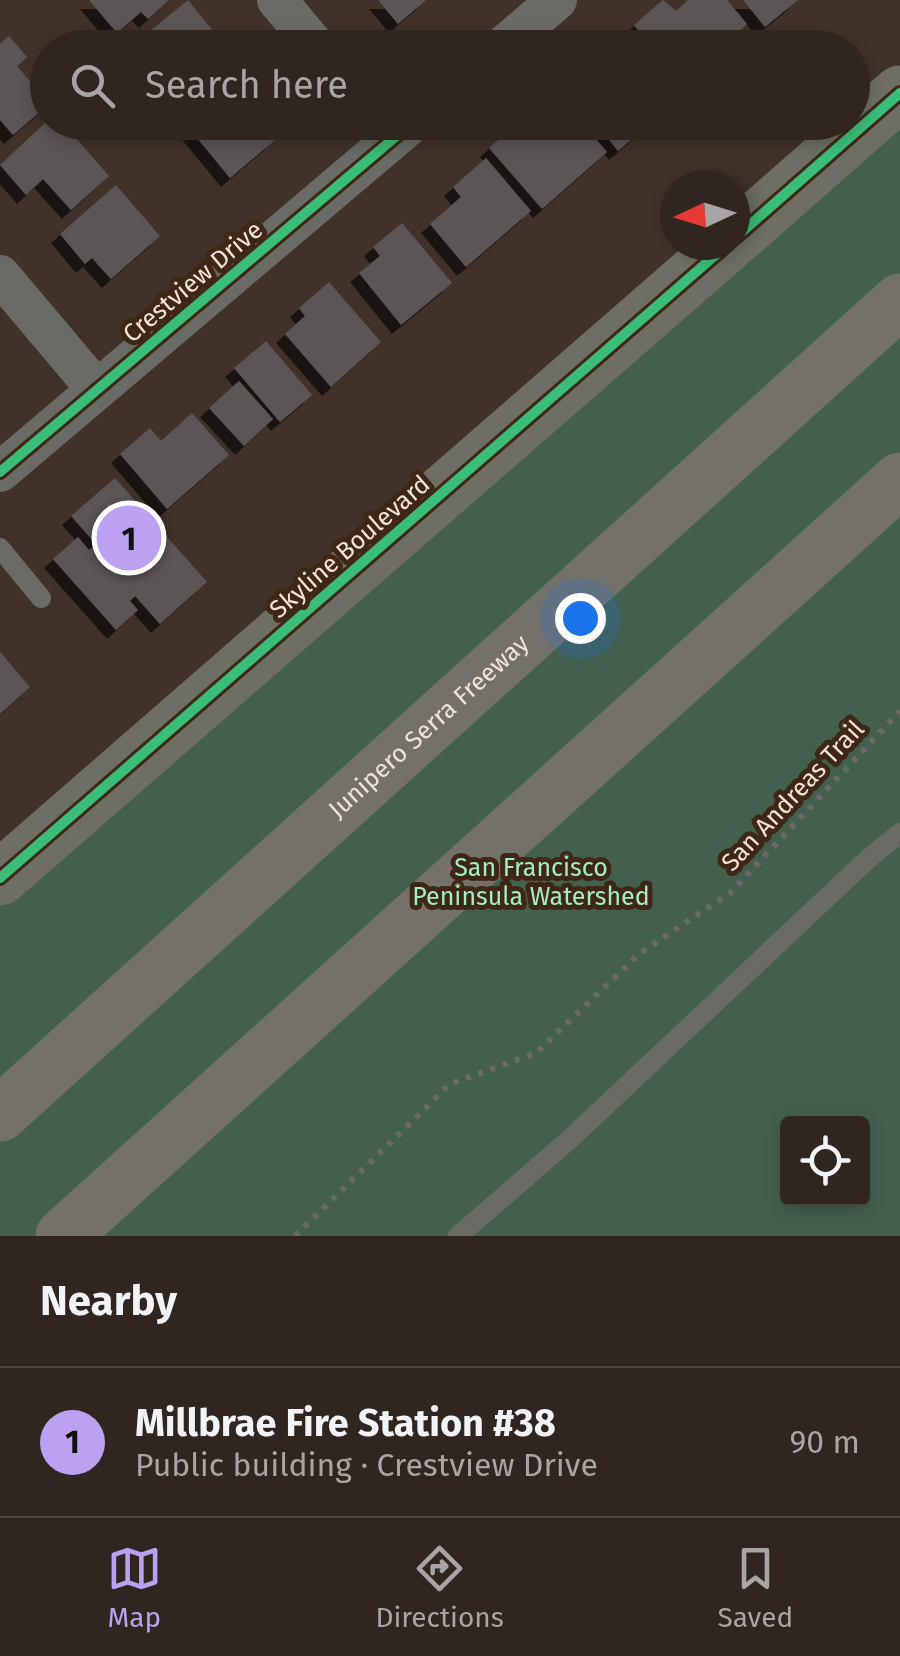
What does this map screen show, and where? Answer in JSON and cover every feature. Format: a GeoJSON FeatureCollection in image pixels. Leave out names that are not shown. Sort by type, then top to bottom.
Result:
{"type":"FeatureCollection","features":[{"type":"Feature","properties":{"kind":"highway","name":"Junipero Serra Freeway"},"geometry":{"type":"LineString","coordinates":[[0,1114],[900,301]]}},
{"type":"Feature","properties":{"kind":"highway"},"geometry":{"type":"LineString","coordinates":[[63,1236],[900,480]]}},
{"type":"Feature","properties":{"kind":"main road"},"geometry":{"type":"LineString","coordinates":[[870,119],[900,93]]}},
{"type":"Feature","properties":{"kind":"main road"},"geometry":{"type":"LineString","coordinates":[[750,225],[847,140]]}},
{"type":"Feature","properties":{"kind":"main road","name":"Skyline Boulevard"},"geometry":{"type":"LineString","coordinates":[[0,878],[709,260]]}},
{"type":"Feature","properties":{"kind":"street"},"geometry":{"type":"LineString","coordinates":[[276,0],[302,30]]}},
{"type":"Feature","properties":{"kind":"street"},"geometry":{"type":"LineString","coordinates":[[522,30],[557,0]]}},
{"type":"Feature","properties":{"kind":"street","name":"Crestview Drive"},"geometry":{"type":"LineString","coordinates":[[0,472],[382,140]]}},
{"type":"Feature","properties":{"kind":"street"},"geometry":{"type":"LineString","coordinates":[[0,275],[96,390]]}},
{"type":"Feature","properties":{"kind":"lane"},"geometry":{"type":"LineString","coordinates":[[0,548],[41,598]]}},
{"type":"Feature","properties":{"kind":"lane"},"geometry":{"type":"LineString","coordinates":[[458,1236],[570,1139],[869,858],[900,834]]}},
{"type":"Feature","properties":{"kind":"green space","name":"San Francisco Peninsula Watershed"},"geometry":{"type":"Polygon","coordinates":[[[900,93],[900,1236],[0,1236],[0,887],[711,260],[750,260],[750,225],[847,140],[870,140],[870,119],[900,93]]]}},
{"type":"Feature","properties":{"kind":"building"},"geometry":{"type":"Polygon","coordinates":[[[89,0],[169,0],[148,19],[141,12],[120,30],[114,30],[89,0]]]}},
{"type":"Feature","properties":{"kind":"building"},"geometry":{"type":"Polygon","coordinates":[[[188,0],[212,30],[151,30],[188,0]]]}},
{"type":"Feature","properties":{"kind":"building"},"geometry":{"type":"Polygon","coordinates":[[[378,0],[426,0],[398,24],[378,0]]]}},
{"type":"Feature","properties":{"kind":"building"},"geometry":{"type":"Polygon","coordinates":[[[663,0],[676,11],[688,0],[727,0],[747,24],[740,30],[638,30],[634,25],[663,0]]]}},
{"type":"Feature","properties":{"kind":"building"},"geometry":{"type":"Polygon","coordinates":[[[743,0],[798,0],[765,27],[743,0]]]}},
{"type":"Feature","properties":{"kind":"building"},"geometry":{"type":"Polygon","coordinates":[[[9,36],[27,57],[17,66],[30,81],[30,120],[13,135],[0,120],[0,44],[9,36]]]}},
{"type":"Feature","properties":{"kind":"building"},"geometry":{"type":"Polygon","coordinates":[[[30,137],[30,140],[78,140],[109,176],[71,210],[43,179],[26,195],[0,165],[30,137]]]}},
{"type":"Feature","properties":{"kind":"building"},"geometry":{"type":"Polygon","coordinates":[[[199,140],[275,140],[230,178],[199,140]]]}},
{"type":"Feature","properties":{"kind":"building"},"geometry":{"type":"Polygon","coordinates":[[[498,140],[597,140],[607,152],[542,209],[489,148],[498,140]]]}},
{"type":"Feature","properties":{"kind":"building"},"geometry":{"type":"Polygon","coordinates":[[[609,140],[631,140],[618,151],[609,140]]]}},
{"type":"Feature","properties":{"kind":"building"},"geometry":{"type":"Polygon","coordinates":[[[486,158],[531,211],[466,267],[430,224],[461,197],[453,187],[486,158]]]}},
{"type":"Feature","properties":{"kind":"building"},"geometry":{"type":"Polygon","coordinates":[[[116,185],[160,236],[111,279],[92,258],[85,264],[60,234],[116,185]]]}},
{"type":"Feature","properties":{"kind":"building"},"geometry":{"type":"Polygon","coordinates":[[[402,223],[452,283],[401,325],[359,273],[380,256],[373,247],[402,223]]]}},
{"type":"Feature","properties":{"kind":"building"},"geometry":{"type":"Polygon","coordinates":[[[329,282],[381,342],[331,387],[285,334],[305,316],[299,308],[329,282]]]}},
{"type":"Feature","properties":{"kind":"building"},"geometry":{"type":"Polygon","coordinates":[[[266,341],[312,395],[280,422],[234,368],[266,341]]]}},
{"type":"Feature","properties":{"kind":"building"},"geometry":{"type":"Polygon","coordinates":[[[239,381],[273,419],[244,446],[209,408],[239,381]]]}},
{"type":"Feature","properties":{"kind":"building"},"geometry":{"type":"Polygon","coordinates":[[[192,413],[229,455],[167,509],[120,454],[150,428],[161,441],[192,413]]]}},
{"type":"Feature","properties":{"kind":"building"},"geometry":{"type":"Polygon","coordinates":[[[115,478],[207,582],[160,624],[135,596],[130,601],[138,610],[116,630],[53,559],[78,537],[89,550],[96,544],[71,516],[115,478]]]}},
{"type":"Feature","properties":{"kind":"building"},"geometry":{"type":"Polygon","coordinates":[[[0,652],[30,687],[0,714],[0,652]]]}},
{"type":"Feature","properties":{"kind":"cycle path"},"geometry":{"type":"LineString","coordinates":[[870,119],[900,93]]}},
{"type":"Feature","properties":{"kind":"cycle path"},"geometry":{"type":"LineString","coordinates":[[0,472],[392,140]]}},
{"type":"Feature","properties":{"kind":"cycle path"},"geometry":{"type":"LineString","coordinates":[[750,225],[847,140]]}},
{"type":"Feature","properties":{"kind":"cycle path"},"geometry":{"type":"LineString","coordinates":[[0,878],[710,260]]}},
{"type":"Feature","properties":{"kind":"place","name":"Millbrae Fire Station #38"},"geometry":{"type":"Point","coordinates":[129,538]}}]}
